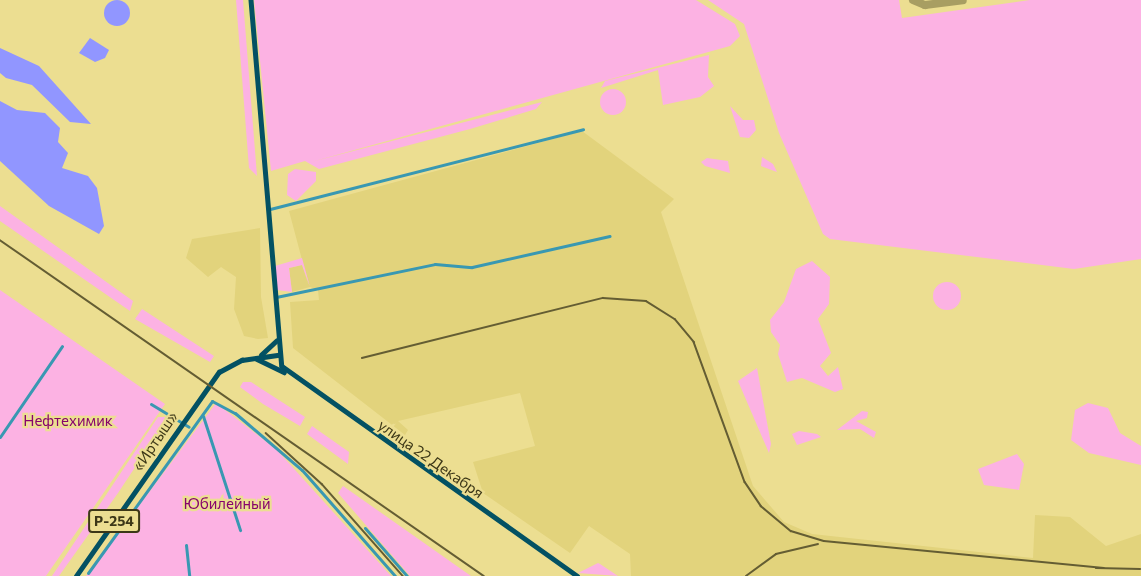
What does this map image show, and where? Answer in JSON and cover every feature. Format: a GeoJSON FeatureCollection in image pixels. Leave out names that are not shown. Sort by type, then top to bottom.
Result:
{"type":"FeatureCollection","features":[{"type":"Feature","properties":{"kind":"main road"},"geometry":{"type":"LineString","coordinates":[[251,0],[277,335],[279,355],[286,373]]}},
{"type":"Feature","properties":{"kind":"main road"},"geometry":{"type":"LineString","coordinates":[[252,358],[271,349],[277,335]]}},
{"type":"Feature","properties":{"kind":"main road","name":"«Иртыш»"},"geometry":{"type":"LineString","coordinates":[[76,576],[219,372],[252,358],[279,355]]}},
{"type":"Feature","properties":{"kind":"main road","name":"улица 22 Декабря"},"geometry":{"type":"LineString","coordinates":[[252,358],[286,373],[577,576]]}},
{"type":"Feature","properties":{"kind":"street"},"geometry":{"type":"LineString","coordinates":[[268,209],[583,129]]}},
{"type":"Feature","properties":{"kind":"street"},"geometry":{"type":"LineString","coordinates":[[274,298],[435,264],[472,267],[610,236]]}},
{"type":"Feature","properties":{"kind":"street"},"geometry":{"type":"LineString","coordinates":[[0,437],[62,346]]}},
{"type":"Feature","properties":{"kind":"street"},"geometry":{"type":"LineString","coordinates":[[88,573],[189,427],[216,401],[253,427],[318,486],[395,576]]}},
{"type":"Feature","properties":{"kind":"street"},"geometry":{"type":"LineString","coordinates":[[152,404],[189,427]]}},
{"type":"Feature","properties":{"kind":"street"},"geometry":{"type":"LineString","coordinates":[[203,416],[240,530]]}},
{"type":"Feature","properties":{"kind":"street"},"geometry":{"type":"LineString","coordinates":[[365,528],[407,576]]}},
{"type":"Feature","properties":{"kind":"street"},"geometry":{"type":"LineString","coordinates":[[186,545],[189,576]]}},
{"type":"Feature","properties":{"kind":"shaded area"},"geometry":{"type":"Polygon","coordinates":[[[582,131],[674,199],[661,212],[753,486],[784,522],[812,534],[1033,558],[1035,515],[1070,517],[1106,546],[1141,534],[1141,576],[631,576],[630,554],[589,526],[570,553],[483,493],[473,462],[535,446],[520,393],[398,421],[408,430],[405,435],[293,348],[290,302],[319,300],[318,290],[310,287],[292,292],[289,268],[302,265],[309,286],[289,211],[582,131]]]}},
{"type":"Feature","properties":{"kind":"shaded area"},"geometry":{"type":"Polygon","coordinates":[[[260,228],[261,297],[268,338],[258,339],[244,336],[234,309],[236,277],[221,267],[208,277],[186,258],[192,239],[260,228]]]}},
{"type":"Feature","properties":{"kind":"green space"},"geometry":{"type":"Polygon","coordinates":[[[236,0],[243,0],[257,176],[249,168],[236,0]]]}},
{"type":"Feature","properties":{"kind":"green space"},"geometry":{"type":"Polygon","coordinates":[[[254,0],[696,0],[735,24],[740,36],[730,46],[311,162],[542,102],[536,109],[470,129],[319,169],[305,161],[271,171],[254,0]]]}},
{"type":"Feature","properties":{"kind":"green space"},"geometry":{"type":"Polygon","coordinates":[[[708,0],[899,0],[902,18],[1030,0],[1141,0],[1141,259],[1074,269],[830,239],[823,234],[779,133],[744,24],[708,0]]]}},
{"type":"Feature","properties":{"kind":"green space"},"geometry":{"type":"Polygon","coordinates":[[[709,55],[708,77],[714,86],[700,97],[663,105],[658,70],[601,88],[605,81],[709,55]]]}},
{"type":"Feature","properties":{"kind":"green space"},"geometry":{"type":"Polygon","coordinates":[[[613,89],[622,93],[626,102],[622,111],[613,115],[604,111],[600,102],[604,93],[613,89]]]}},
{"type":"Feature","properties":{"kind":"green space"},"geometry":{"type":"Polygon","coordinates":[[[730,106],[743,120],[754,120],[756,130],[749,138],[740,137],[730,106]]]}},
{"type":"Feature","properties":{"kind":"green space"},"geometry":{"type":"Polygon","coordinates":[[[762,157],[773,164],[777,172],[761,166],[762,157]]]}},
{"type":"Feature","properties":{"kind":"green space"},"geometry":{"type":"Polygon","coordinates":[[[707,158],[728,161],[730,173],[705,166],[701,162],[707,158]]]}},
{"type":"Feature","properties":{"kind":"green space"},"geometry":{"type":"Polygon","coordinates":[[[295,169],[316,172],[316,181],[296,201],[287,195],[288,174],[295,169]]]}},
{"type":"Feature","properties":{"kind":"green space"},"geometry":{"type":"Polygon","coordinates":[[[0,206],[133,301],[130,311],[0,221],[0,206]]]}},
{"type":"Feature","properties":{"kind":"green space"},"geometry":{"type":"Polygon","coordinates":[[[302,258],[310,287],[302,265],[289,268],[292,292],[277,290],[275,266],[302,258]]]}},
{"type":"Feature","properties":{"kind":"green space"},"geometry":{"type":"Polygon","coordinates":[[[812,261],[830,277],[829,304],[818,319],[831,353],[820,366],[828,376],[838,367],[843,389],[835,392],[802,378],[787,382],[778,354],[780,345],[771,332],[770,320],[784,302],[796,269],[812,261]]]}},
{"type":"Feature","properties":{"kind":"green space"},"geometry":{"type":"Polygon","coordinates":[[[947,282],[957,286],[961,296],[957,306],[947,310],[937,306],[933,296],[937,286],[947,282]]]}},
{"type":"Feature","properties":{"kind":"green space","name":"Нефтехимик"},"geometry":{"type":"Polygon","coordinates":[[[0,290],[165,404],[46,576],[0,576],[0,290]]]}},
{"type":"Feature","properties":{"kind":"green space"},"geometry":{"type":"Polygon","coordinates":[[[142,309],[214,356],[210,362],[135,319],[142,309]]]}},
{"type":"Feature","properties":{"kind":"green space"},"geometry":{"type":"Polygon","coordinates":[[[757,368],[771,444],[769,453],[738,381],[757,368]]]}},
{"type":"Feature","properties":{"kind":"green space"},"geometry":{"type":"Polygon","coordinates":[[[243,382],[251,382],[305,417],[300,426],[240,387],[243,382]]]}},
{"type":"Feature","properties":{"kind":"green space","name":"Юбилейный"},"geometry":{"type":"Polygon","coordinates":[[[216,403],[277,450],[391,576],[86,576],[216,403]]]}},
{"type":"Feature","properties":{"kind":"green space"},"geometry":{"type":"Polygon","coordinates":[[[1088,403],[1108,408],[1120,433],[1141,446],[1141,465],[1089,453],[1071,440],[1075,410],[1088,403]]]}},
{"type":"Feature","properties":{"kind":"green space"},"geometry":{"type":"Polygon","coordinates":[[[862,411],[868,412],[867,418],[856,421],[876,432],[874,438],[860,429],[837,430],[862,411]]]}},
{"type":"Feature","properties":{"kind":"green space"},"geometry":{"type":"Polygon","coordinates":[[[158,417],[165,417],[163,425],[118,493],[59,576],[52,576],[158,417]]]}},
{"type":"Feature","properties":{"kind":"green space"},"geometry":{"type":"Polygon","coordinates":[[[312,426],[349,452],[348,464],[307,434],[312,426]]]}},
{"type":"Feature","properties":{"kind":"green space"},"geometry":{"type":"Polygon","coordinates":[[[799,431],[817,434],[821,437],[797,445],[792,434],[799,431]]]}},
{"type":"Feature","properties":{"kind":"green space"},"geometry":{"type":"Polygon","coordinates":[[[1017,454],[1024,464],[1019,490],[984,485],[978,469],[1017,454]]]}},
{"type":"Feature","properties":{"kind":"green space"},"geometry":{"type":"Polygon","coordinates":[[[343,486],[471,576],[410,576],[338,493],[343,486]]]}},
{"type":"Feature","properties":{"kind":"green space"},"geometry":{"type":"Polygon","coordinates":[[[600,564],[618,576],[578,573],[600,564]]]}},
{"type":"Feature","properties":{"kind":"water"},"geometry":{"type":"Polygon","coordinates":[[[117,0],[126,4],[130,13],[126,22],[117,26],[108,22],[104,13],[108,4],[117,0]]]}},
{"type":"Feature","properties":{"kind":"water"},"geometry":{"type":"Polygon","coordinates":[[[90,38],[109,50],[105,58],[95,62],[79,53],[90,38]]]}},
{"type":"Feature","properties":{"kind":"water"},"geometry":{"type":"Polygon","coordinates":[[[0,48],[39,66],[91,124],[70,122],[32,85],[6,78],[0,73],[0,48]]]}},
{"type":"Feature","properties":{"kind":"water"},"geometry":{"type":"Polygon","coordinates":[[[0,101],[17,110],[45,113],[60,128],[58,142],[68,153],[62,168],[88,176],[97,188],[104,226],[99,234],[49,206],[0,161],[0,101]]]}},
{"type":"Feature","properties":{"kind":"taxiway"},"geometry":{"type":"LineString","coordinates":[[913,0],[925,5],[963,0]]}},
{"type":"Feature","properties":{"kind":"railway"},"geometry":{"type":"LineString","coordinates":[[0,240],[484,576]]}},
{"type":"Feature","properties":{"kind":"railway"},"geometry":{"type":"LineString","coordinates":[[362,358],[603,298],[646,301],[675,319],[694,342],[745,482],[761,506],[791,531],[824,541],[1104,568]]}},
{"type":"Feature","properties":{"kind":"railway"},"geometry":{"type":"LineString","coordinates":[[266,433],[322,484],[403,576]]}},
{"type":"Feature","properties":{"kind":"railway"},"geometry":{"type":"LineString","coordinates":[[746,576],[776,554],[818,544]]}},
{"type":"Feature","properties":{"kind":"railway"},"geometry":{"type":"LineString","coordinates":[[1096,568],[1140,569]]}}]}
